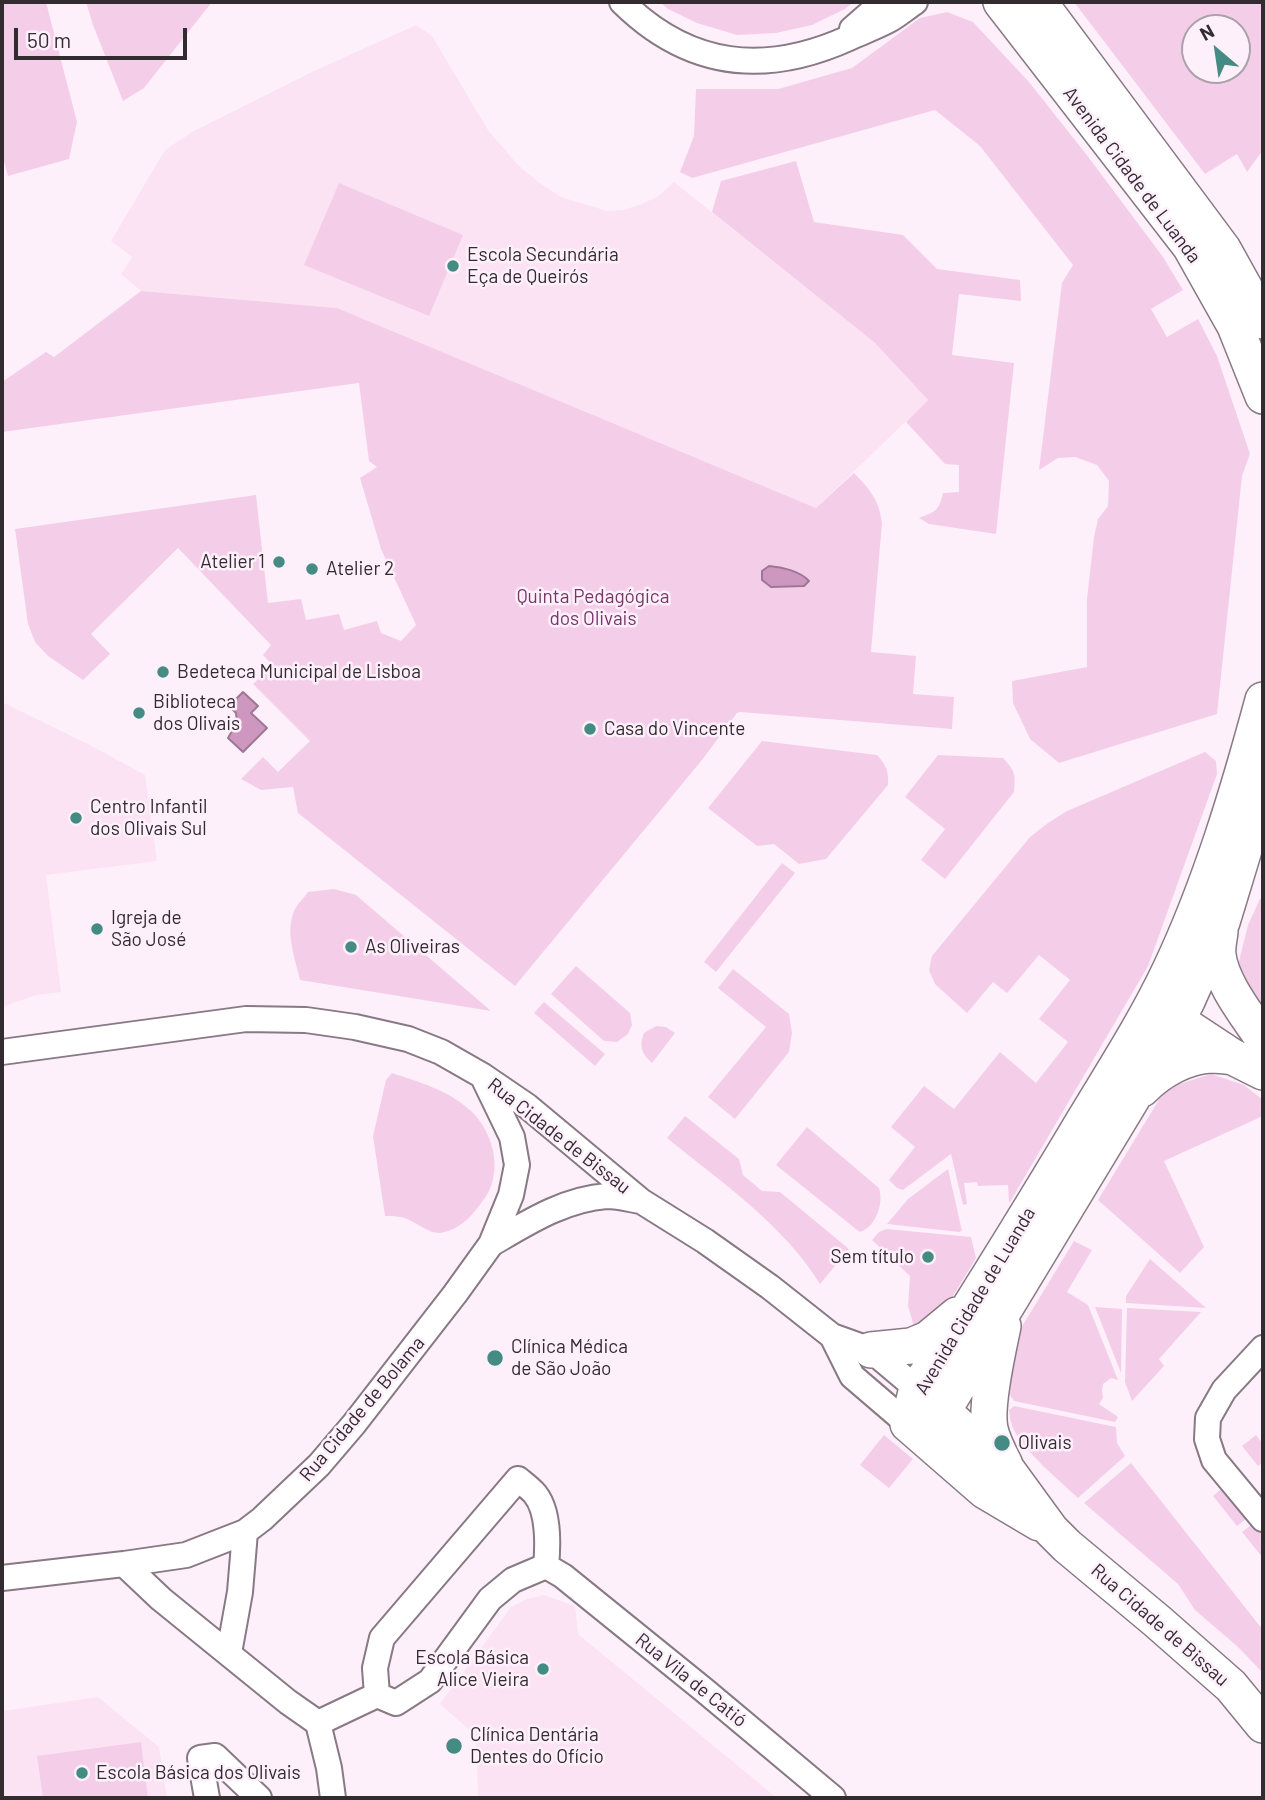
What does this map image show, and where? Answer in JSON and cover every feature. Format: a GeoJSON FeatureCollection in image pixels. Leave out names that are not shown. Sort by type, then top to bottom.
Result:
{"type":"FeatureCollection","features":[{"type":"Feature","properties":{"kind":"main road","name":"Avenida Cidade de Luanda"},"geometry":{"type":"LineString","coordinates":[[1001,2],[1190,246],[1234,326],[1263,396]]}},
{"type":"Feature","properties":{"kind":"main road","name":"Avenida Cidade de Luanda"},"geometry":{"type":"LineString","coordinates":[[1039,2],[1227,255],[1263,321]]}},
{"type":"Feature","properties":{"kind":"main road"},"geometry":{"type":"LineString","coordinates":[[1227,255],[1263,281]]}},
{"type":"Feature","properties":{"kind":"main road","name":"Avenida Cidade de Luanda"},"geometry":{"type":"LineString","coordinates":[[908,1424],[943,1411],[990,1303],[1058,1165],[1174,1006],[1189,927],[1210,872],[1263,700]]}},
{"type":"Feature","properties":{"kind":"main road","name":"Avenida Cidade de Luanda"},"geometry":{"type":"LineString","coordinates":[[908,1424],[917,1388],[990,1303],[1130,1102],[1174,1006],[1222,922],[1263,787]]}},
{"type":"Feature","properties":{"kind":"main road"},"geometry":{"type":"LineString","coordinates":[[1222,922],[1218,945],[1220,964],[1235,995],[1263,1039]]}},
{"type":"Feature","properties":{"kind":"main road"},"geometry":{"type":"LineString","coordinates":[[1174,1006],[1213,1007],[1227,1013],[1263,1039]]}},
{"type":"Feature","properties":{"kind":"main road"},"geometry":{"type":"LineString","coordinates":[[1174,1006],[1248,1065]]}},
{"type":"Feature","properties":{"kind":"main road"},"geometry":{"type":"LineString","coordinates":[[1130,1102],[1146,1085],[1179,1063],[1194,1058],[1210,1055],[1248,1065]]}},
{"type":"Feature","properties":{"kind":"main road"},"geometry":{"type":"LineString","coordinates":[[871,1350],[911,1346],[990,1303]]}},
{"type":"Feature","properties":{"kind":"main road"},"geometry":{"type":"LineString","coordinates":[[990,1303],[989,1427],[1008,1471]]}},
{"type":"Feature","properties":{"kind":"main road","name":"Rua Cidade de Bissau"},"geometry":{"type":"LineString","coordinates":[[943,1411],[1008,1471],[1051,1530],[1067,1546],[1231,1686],[1263,1725]]}},
{"type":"Feature","properties":{"kind":"main road","name":"Rua Cidade de Bissau"},"geometry":{"type":"LineString","coordinates":[[908,1424],[985,1491],[1051,1530]]}},
{"type":"Feature","properties":{"kind":"street"},"geometry":{"type":"LineString","coordinates":[[622,2],[654,30],[675,42],[720,58],[743,61],[791,59],[814,53],[891,19],[915,2]]}},
{"type":"Feature","properties":{"kind":"street"},"geometry":{"type":"LineString","coordinates":[[836,44],[883,2]]}},
{"type":"Feature","properties":{"kind":"street","name":"Rua Cidade de Bissau"},"geometry":{"type":"LineString","coordinates":[[2,1052],[246,1019],[306,1020],[408,1039],[441,1052],[527,1106],[641,1201],[770,1287],[832,1336],[871,1350],[943,1411]]}},
{"type":"Feature","properties":{"kind":"street","name":"Rua Cidade de Bolama"},"geometry":{"type":"LineString","coordinates":[[2,1578],[186,1555],[245,1532],[319,1465],[354,1424],[491,1244],[511,1195],[517,1165],[512,1137],[483,1076]]}},
{"type":"Feature","properties":{"kind":"street","name":"Rua Cidade de Bolama"},"geometry":{"type":"LineString","coordinates":[[491,1244],[541,1215],[584,1199],[610,1196],[641,1201]]}},
{"type":"Feature","properties":{"kind":"street","name":"Rua Cidade de Bissau"},"geometry":{"type":"LineString","coordinates":[[832,1336],[852,1376],[908,1424]]}},
{"type":"Feature","properties":{"kind":"street"},"geometry":{"type":"LineString","coordinates":[[1263,1348],[1224,1390],[1208,1418],[1207,1439],[1214,1460],[1263,1519]]}},
{"type":"Feature","properties":{"kind":"street"},"geometry":{"type":"LineString","coordinates":[[318,1723],[377,1695],[396,1703],[430,1681],[490,1599],[513,1580],[546,1566],[548,1545],[542,1508],[537,1495],[518,1479],[382,1638],[375,1668],[377,1695]]}},
{"type":"Feature","properties":{"kind":"street"},"geometry":{"type":"LineString","coordinates":[[229,1653],[240,1592],[245,1532]]}},
{"type":"Feature","properties":{"kind":"street"},"geometry":{"type":"LineString","coordinates":[[124,1564],[161,1599],[288,1702],[318,1723],[333,1798]]}},
{"type":"Feature","properties":{"kind":"street","name":"Rua Vila de Catió"},"geometry":{"type":"LineString","coordinates":[[546,1566],[563,1576],[833,1798]]}},
{"type":"Feature","properties":{"kind":"street"},"geometry":{"type":"LineString","coordinates":[[206,1798],[200,1758],[215,1756],[259,1798]]}},
{"type":"Feature","properties":{"kind":"shaded area","name":"Escola Secundária Eça de Queirós"},"geometry":{"type":"Polygon","coordinates":[[[416,25],[432,36],[488,130],[517,164],[537,181],[561,197],[607,211],[639,205],[657,197],[674,182],[875,343],[928,400],[816,508],[337,308],[141,291],[121,274],[132,257],[111,241],[165,150],[192,132],[312,72],[416,25]]]}},
{"type":"Feature","properties":{"kind":"shaded area"},"geometry":{"type":"Polygon","coordinates":[[[769,566],[790,570],[809,581],[804,586],[771,587],[762,580],[762,571],[769,566]]]}},
{"type":"Feature","properties":{"kind":"shaded area"},"geometry":{"type":"Polygon","coordinates":[[[243,692],[258,706],[251,713],[267,728],[243,752],[228,738],[237,722],[236,713],[229,706],[243,692]]]}},
{"type":"Feature","properties":{"kind":"shaded area","name":"Centro Infantil dos Olivais Sul"},"geometry":{"type":"Polygon","coordinates":[[[2,702],[145,775],[157,861],[46,875],[61,992],[36,995],[2,1007],[2,702]]]}},
{"type":"Feature","properties":{"kind":"shaded area","name":"Escola Básica Alice Vieira"},"geometry":{"type":"Polygon","coordinates":[[[544,1595],[575,1606],[578,1634],[777,1798],[478,1798],[476,1736],[440,1704],[511,1607],[544,1595]]]}},
{"type":"Feature","properties":{"kind":"shaded area","name":"Escola Básica dos Olivais"},"geometry":{"type":"Polygon","coordinates":[[[98,1697],[159,1747],[167,1798],[2,1798],[2,1711],[98,1697]]]}},
{"type":"Feature","properties":{"kind":"green space"},"geometry":{"type":"Polygon","coordinates":[[[2,2],[46,2],[77,122],[69,159],[8,176],[2,154],[2,2]]]}},
{"type":"Feature","properties":{"kind":"green space"},"geometry":{"type":"Polygon","coordinates":[[[86,2],[212,2],[144,88],[123,101],[86,2]]]}},
{"type":"Feature","properties":{"kind":"green space"},"geometry":{"type":"Polygon","coordinates":[[[660,2],[854,2],[812,25],[776,33],[737,35],[697,23],[668,9],[660,2]]]}},
{"type":"Feature","properties":{"kind":"green space"},"geometry":{"type":"Polygon","coordinates":[[[1074,2],[1263,2],[1263,150],[1247,172],[1237,154],[1205,174],[1074,2]]]}},
{"type":"Feature","properties":{"kind":"green space"},"geometry":{"type":"Polygon","coordinates":[[[947,12],[973,22],[1029,82],[1163,257],[1183,290],[1151,309],[1167,337],[1198,319],[1217,356],[1250,454],[1242,476],[1217,714],[1059,763],[1030,739],[1013,703],[1012,681],[1087,667],[1087,599],[1094,537],[1098,519],[1108,506],[1109,481],[1097,465],[1075,457],[1058,458],[1039,470],[1062,283],[1073,265],[980,146],[935,110],[692,178],[680,172],[694,136],[696,89],[778,89],[852,68],[920,18],[947,12]]]}},
{"type":"Feature","properties":{"kind":"green space"},"geometry":{"type":"Polygon","coordinates":[[[796,161],[814,222],[903,235],[937,269],[1020,280],[1021,301],[959,294],[952,355],[1014,363],[996,534],[929,524],[919,518],[936,510],[943,493],[959,492],[959,465],[945,464],[906,422],[928,400],[875,343],[712,212],[721,181],[796,161]]]}},
{"type":"Feature","properties":{"kind":"green space"},"geometry":{"type":"Polygon","coordinates":[[[339,183],[463,235],[429,316],[304,265],[339,183]]]}},
{"type":"Feature","properties":{"kind":"green space","name":"Quinta Pedagógica dos Olivais"},"geometry":{"type":"Polygon","coordinates":[[[141,291],[337,308],[816,508],[854,473],[873,495],[882,523],[871,652],[916,656],[913,694],[954,697],[952,729],[737,713],[702,760],[515,986],[298,813],[293,787],[261,790],[241,779],[263,757],[278,772],[310,741],[253,684],[273,666],[263,655],[271,645],[178,548],[91,634],[110,654],[83,680],[48,656],[35,642],[28,624],[15,529],[256,495],[268,603],[301,599],[306,620],[339,614],[344,630],[377,621],[381,633],[401,641],[416,625],[381,549],[360,478],[377,467],[369,461],[359,383],[2,432],[2,382],[46,352],[54,357],[141,291]]]}},
{"type":"Feature","properties":{"kind":"green space"},"geometry":{"type":"Polygon","coordinates":[[[762,741],[877,755],[885,765],[888,785],[826,859],[799,864],[774,844],[757,846],[708,808],[762,741]]]}},
{"type":"Feature","properties":{"kind":"green space"},"geometry":{"type":"Polygon","coordinates":[[[1205,752],[1216,761],[1217,774],[1148,966],[1010,1202],[1008,1185],[978,1186],[977,1182],[964,1183],[967,1204],[963,1205],[951,1154],[903,1190],[897,1188],[889,1180],[915,1147],[891,1127],[924,1086],[954,1109],[1000,1052],[1036,1083],[1068,1042],[1039,1019],[1070,980],[1039,955],[1007,993],[993,982],[967,1013],[935,984],[929,970],[932,956],[1030,837],[1048,823],[1067,811],[1205,752]]]}},
{"type":"Feature","properties":{"kind":"green space"},"geometry":{"type":"Polygon","coordinates":[[[938,755],[1003,758],[1014,773],[1015,781],[1014,792],[945,879],[921,860],[945,829],[905,797],[938,755]]]}},
{"type":"Feature","properties":{"kind":"green space"},"geometry":{"type":"Polygon","coordinates":[[[782,863],[795,873],[716,972],[704,962],[782,863]]]}},
{"type":"Feature","properties":{"kind":"green space"},"geometry":{"type":"Polygon","coordinates":[[[334,889],[356,895],[491,1011],[300,980],[291,937],[291,919],[308,892],[334,889]]]}},
{"type":"Feature","properties":{"kind":"green space"},"geometry":{"type":"Polygon","coordinates":[[[1263,898],[1263,1017],[1237,969],[1248,925],[1260,899],[1263,898]]]}},
{"type":"Feature","properties":{"kind":"green space"},"geometry":{"type":"Polygon","coordinates":[[[576,966],[630,1013],[632,1025],[628,1034],[617,1042],[604,1041],[551,994],[576,966]]]}},
{"type":"Feature","properties":{"kind":"green space"},"geometry":{"type":"Polygon","coordinates":[[[733,969],[789,1014],[792,1033],[789,1052],[735,1119],[708,1097],[766,1027],[718,988],[733,969]]]}},
{"type":"Feature","properties":{"kind":"green space"},"geometry":{"type":"Polygon","coordinates":[[[544,1002],[605,1054],[595,1066],[534,1013],[544,1002]]]}},
{"type":"Feature","properties":{"kind":"green space"},"geometry":{"type":"Polygon","coordinates":[[[656,1026],[666,1027],[675,1033],[652,1063],[643,1053],[642,1042],[644,1033],[656,1026]]]}},
{"type":"Feature","properties":{"kind":"green space"},"geometry":{"type":"Polygon","coordinates":[[[392,1073],[433,1087],[461,1103],[483,1125],[491,1143],[495,1163],[489,1191],[469,1218],[449,1231],[436,1233],[405,1218],[385,1216],[373,1136],[386,1080],[392,1073]]]}},
{"type":"Feature","properties":{"kind":"green space"},"geometry":{"type":"Polygon","coordinates":[[[1211,1074],[1244,1085],[1263,1100],[1263,1116],[1164,1161],[1204,1247],[1180,1273],[1098,1200],[1160,1098],[1170,1087],[1211,1074]]]}},
{"type":"Feature","properties":{"kind":"green space"},"geometry":{"type":"Polygon","coordinates":[[[685,1116],[739,1159],[743,1175],[762,1191],[780,1192],[849,1249],[820,1284],[805,1262],[770,1223],[667,1138],[685,1116]]]}},
{"type":"Feature","properties":{"kind":"green space"},"geometry":{"type":"Polygon","coordinates":[[[807,1127],[879,1188],[877,1214],[866,1229],[860,1232],[857,1230],[776,1165],[807,1127]]]}},
{"type":"Feature","properties":{"kind":"green space"},"geometry":{"type":"Polygon","coordinates":[[[948,1169],[962,1231],[887,1224],[908,1199],[948,1169]]]}},
{"type":"Feature","properties":{"kind":"green space"},"geometry":{"type":"Polygon","coordinates":[[[886,1229],[971,1237],[976,1258],[950,1301],[915,1330],[908,1306],[910,1276],[872,1240],[886,1229]]]}},
{"type":"Feature","properties":{"kind":"green space"},"geometry":{"type":"Polygon","coordinates":[[[1074,1241],[1092,1250],[1067,1292],[1088,1305],[1118,1380],[1111,1378],[1103,1384],[1103,1398],[1099,1404],[1118,1417],[1115,1422],[1014,1401],[1010,1395],[1015,1338],[1074,1241]]]}},
{"type":"Feature","properties":{"kind":"green space"},"geometry":{"type":"Polygon","coordinates":[[[1150,1259],[1206,1308],[1126,1303],[1126,1296],[1150,1259]]]}},
{"type":"Feature","properties":{"kind":"green space"},"geometry":{"type":"Polygon","coordinates":[[[1095,1307],[1122,1309],[1121,1373],[1095,1307]]]}},
{"type":"Feature","properties":{"kind":"green space"},"geometry":{"type":"Polygon","coordinates":[[[1127,1308],[1201,1312],[1159,1359],[1164,1366],[1132,1401],[1125,1382],[1127,1308]]]}},
{"type":"Feature","properties":{"kind":"green space"},"geometry":{"type":"Polygon","coordinates":[[[1014,1406],[1116,1427],[1117,1443],[1125,1456],[1078,1498],[1044,1467],[1021,1441],[1010,1419],[1009,1410],[1014,1406]]]}},
{"type":"Feature","properties":{"kind":"green space"},"geometry":{"type":"Polygon","coordinates":[[[884,1435],[913,1459],[889,1488],[860,1465],[884,1435]]]}},
{"type":"Feature","properties":{"kind":"green space"},"geometry":{"type":"Polygon","coordinates":[[[1256,1435],[1263,1444],[1263,1462],[1258,1466],[1242,1446],[1256,1435]]]}},
{"type":"Feature","properties":{"kind":"green space"},"geometry":{"type":"Polygon","coordinates":[[[1131,1463],[1263,1630],[1263,1673],[1195,1610],[1178,1584],[1084,1503],[1131,1463]]]}},
{"type":"Feature","properties":{"kind":"green space"},"geometry":{"type":"Polygon","coordinates":[[[1226,1485],[1250,1516],[1237,1526],[1213,1496],[1226,1485]]]}},
{"type":"Feature","properties":{"kind":"green space"},"geometry":{"type":"Polygon","coordinates":[[[1255,1522],[1263,1532],[1263,1558],[1242,1532],[1255,1522]]]}},
{"type":"Feature","properties":{"kind":"green space"},"geometry":{"type":"Polygon","coordinates":[[[141,1742],[148,1798],[43,1798],[37,1756],[141,1742]]]}},
{"type":"Feature","properties":{"kind":"place","name":"Escola Secundária Eça de Queirós"},"geometry":{"type":"Point","coordinates":[453,266]}},
{"type":"Feature","properties":{"kind":"place","name":"Atelier 1"},"geometry":{"type":"Point","coordinates":[279,562]}},
{"type":"Feature","properties":{"kind":"place","name":"Atelier 2"},"geometry":{"type":"Point","coordinates":[312,569]}},
{"type":"Feature","properties":{"kind":"place","name":"Bedeteca Municipal de Lisboa"},"geometry":{"type":"Point","coordinates":[163,672]}},
{"type":"Feature","properties":{"kind":"place","name":"Biblioteca dos Olivais"},"geometry":{"type":"Point","coordinates":[139,713]}},
{"type":"Feature","properties":{"kind":"place","name":"Casa do Vincente"},"geometry":{"type":"Point","coordinates":[590,729]}},
{"type":"Feature","properties":{"kind":"place","name":"Centro Infantil dos Olivais Sul"},"geometry":{"type":"Point","coordinates":[76,818]}},
{"type":"Feature","properties":{"kind":"place","name":"Igreja de São José"},"geometry":{"type":"Point","coordinates":[97,929]}},
{"type":"Feature","properties":{"kind":"place","name":"As Oliveiras"},"geometry":{"type":"Point","coordinates":[351,947]}},
{"type":"Feature","properties":{"kind":"place","name":"Sem título"},"geometry":{"type":"Point","coordinates":[928,1257]}},
{"type":"Feature","properties":{"kind":"place","name":"Clínica Médica de São João"},"geometry":{"type":"Point","coordinates":[495,1358]}},
{"type":"Feature","properties":{"kind":"place","name":"Olivais"},"geometry":{"type":"Point","coordinates":[1002,1443]}},
{"type":"Feature","properties":{"kind":"place","name":"Escola Básica Alice Vieira"},"geometry":{"type":"Point","coordinates":[543,1669]}},
{"type":"Feature","properties":{"kind":"place","name":"Clínica Dentária Dentes do Ofício"},"geometry":{"type":"Point","coordinates":[454,1746]}},
{"type":"Feature","properties":{"kind":"place","name":"Escola Básica dos Olivais"},"geometry":{"type":"Point","coordinates":[82,1773]}}]}
